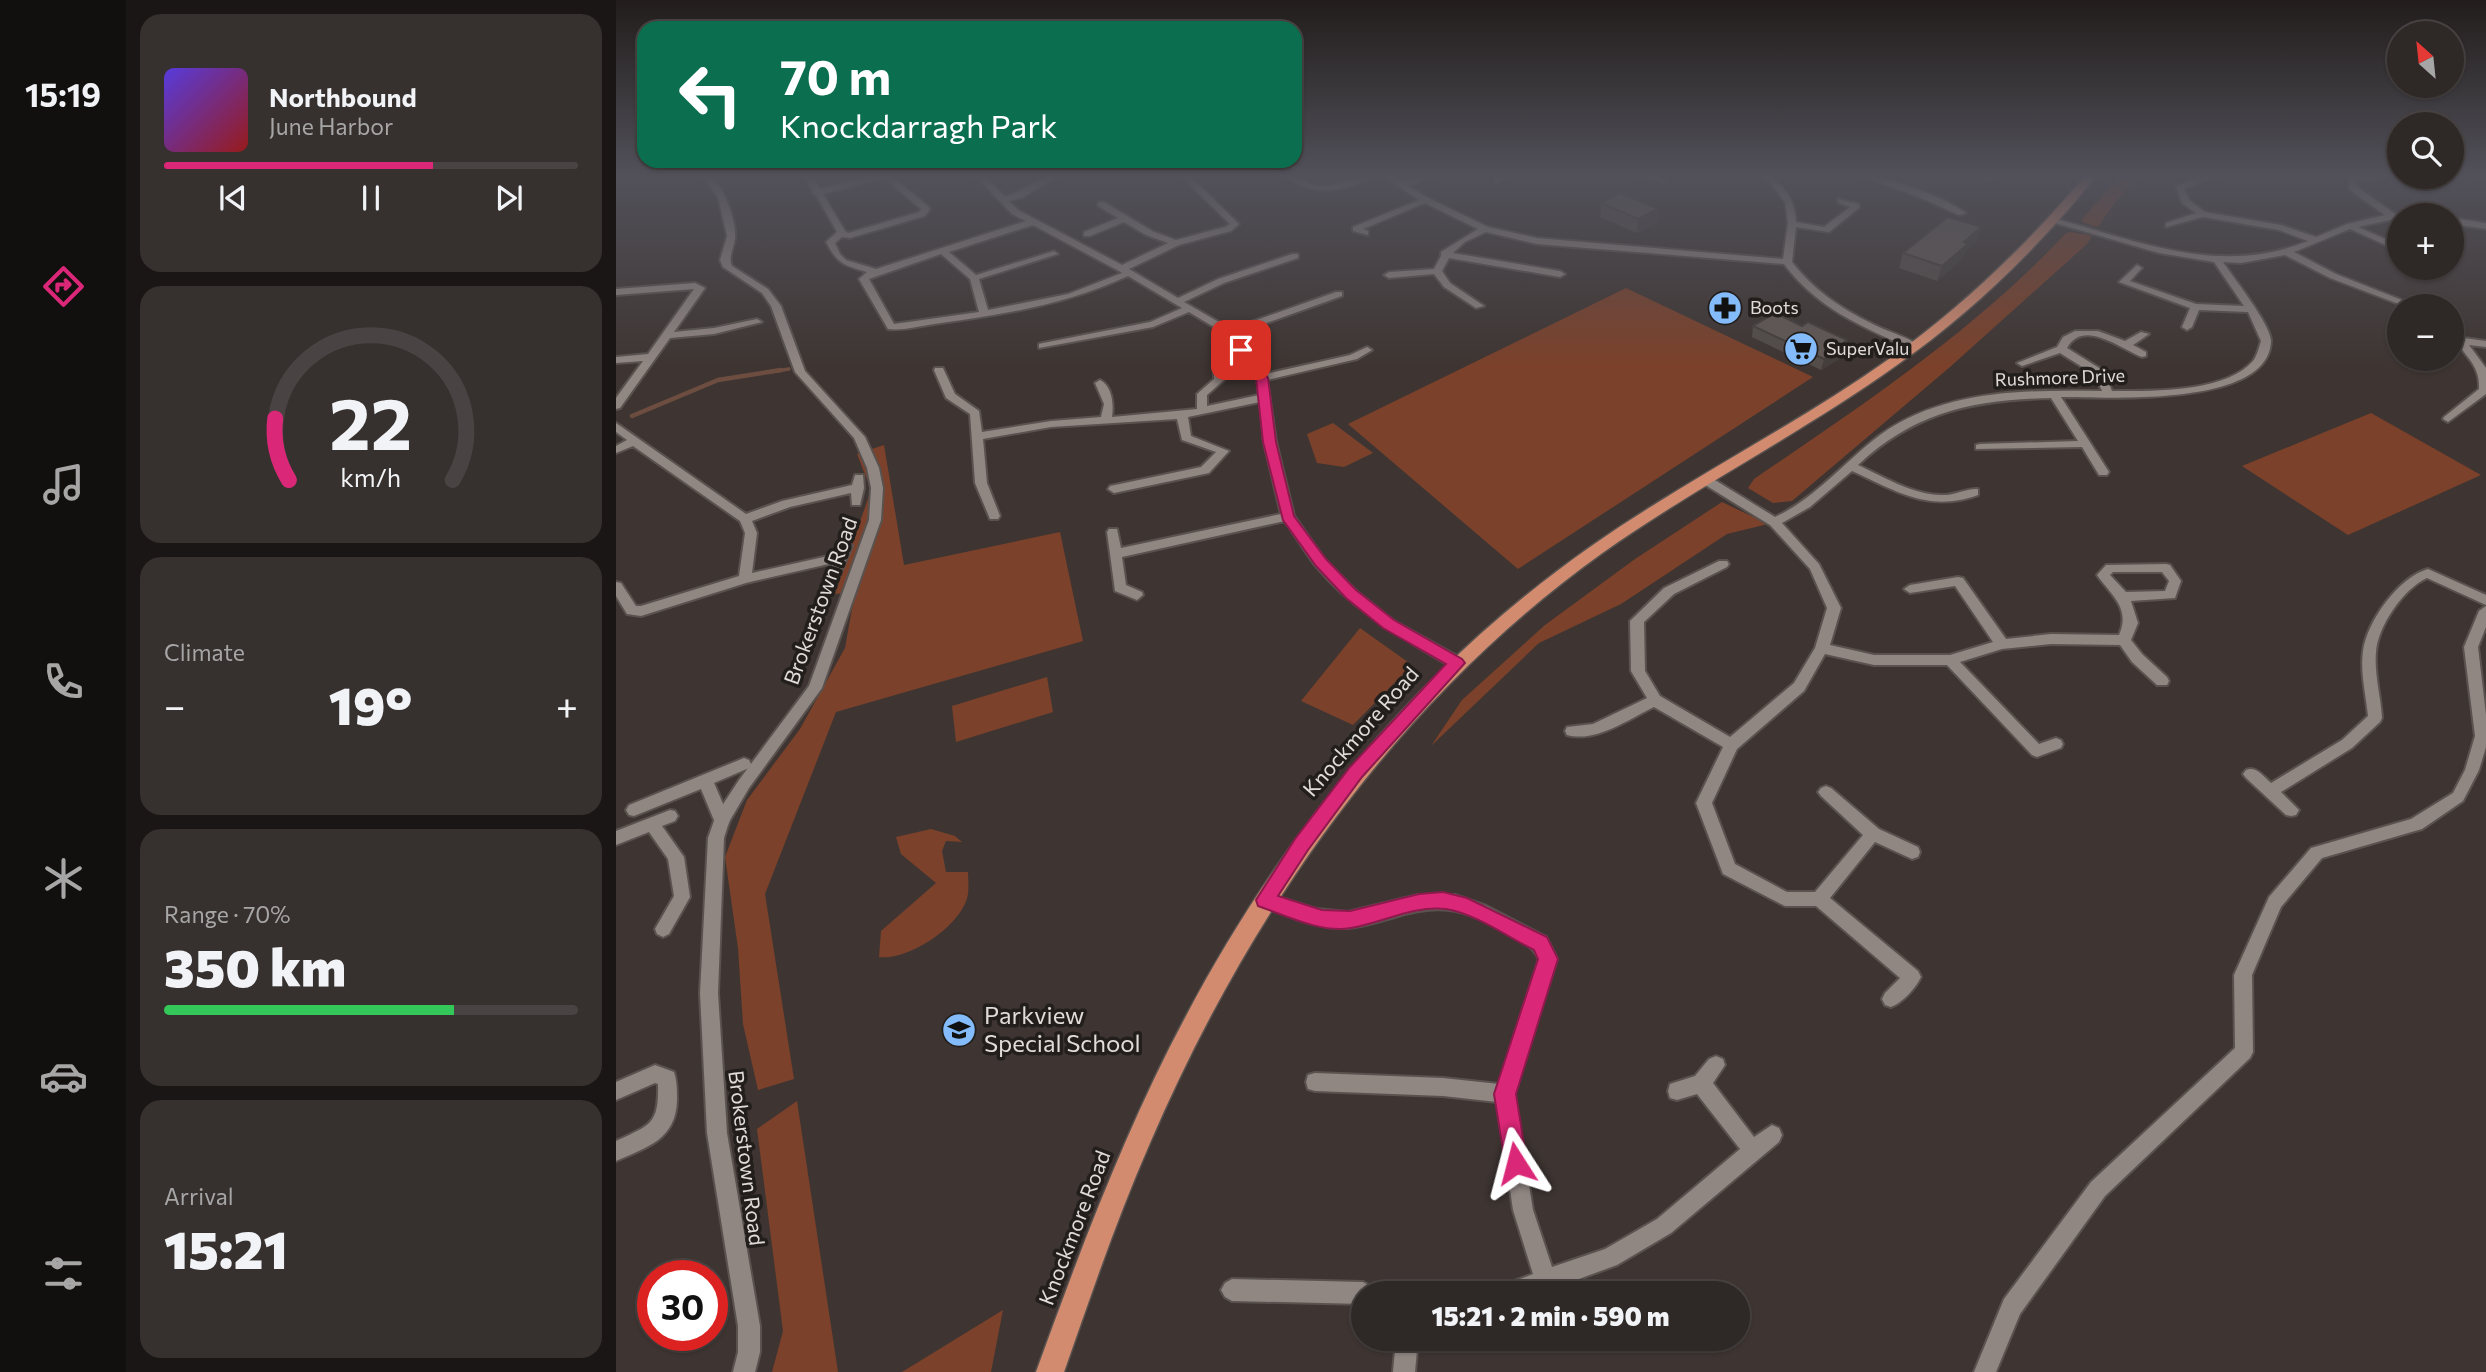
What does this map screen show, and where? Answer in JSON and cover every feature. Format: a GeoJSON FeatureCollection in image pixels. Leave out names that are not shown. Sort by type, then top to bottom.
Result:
{"type":"FeatureCollection","features":[{"type":"Feature","properties":{"kind":"main road","name":"Knockmore Road"},"geometry":{"type":"LineString","coordinates":[[1050,1372],[1127,1164],[1174,1059],[1216,980],[1265,900],[1301,844],[1356,772],[1403,718],[1457,663],[1507,618],[1568,570],[1914,346],[1980,293],[2035,238]]}},
{"type":"Feature","properties":{"kind":"street","name":"Brokerstown Road"},"geometry":{"type":"LineString","coordinates":[[730,238],[725,260],[728,267],[765,291],[776,306],[800,372],[859,437],[873,468],[877,488],[875,520],[815,688],[744,784],[722,820],[716,838],[709,993],[717,1133],[749,1326],[749,1352],[744,1372]]}},
{"type":"Feature","properties":{"kind":"street"},"geometry":{"type":"LineString","coordinates":[[835,238],[830,242],[843,262],[876,272]]}},
{"type":"Feature","properties":{"kind":"street"},"geometry":{"type":"LineString","coordinates":[[981,238],[876,272],[864,279],[891,327],[1032,306],[1081,293],[1176,243],[1194,238]]}},
{"type":"Feature","properties":{"kind":"street"},"geometry":{"type":"LineString","coordinates":[[1063,238],[1179,301],[1230,333],[1262,378],[1270,442],[1287,516],[1321,563],[1351,594],[1389,624],[1457,663]]}},
{"type":"Feature","properties":{"kind":"street"},"geometry":{"type":"LineString","coordinates":[[1163,238],[1176,243]]}},
{"type":"Feature","properties":{"kind":"street"},"geometry":{"type":"LineString","coordinates":[[1437,271],[1444,254],[1468,238]]}},
{"type":"Feature","properties":{"kind":"street"},"geometry":{"type":"LineString","coordinates":[[1524,238],[1569,245],[1787,262]]}},
{"type":"Feature","properties":{"kind":"street"},"geometry":{"type":"LineString","coordinates":[[1790,238],[1787,262],[1799,281],[1817,298],[1914,346]]}},
{"type":"Feature","properties":{"kind":"street"},"geometry":{"type":"LineString","coordinates":[[2119,238],[2216,258],[2263,258],[2288,253],[2320,238]]}},
{"type":"Feature","properties":{"kind":"street"},"geometry":{"type":"LineString","coordinates":[[2309,238],[2315,240]]}},
{"type":"Feature","properties":{"kind":"street"},"geometry":{"type":"LineString","coordinates":[[942,250],[974,278],[984,314]]}},
{"type":"Feature","properties":{"kind":"street"},"geometry":{"type":"LineString","coordinates":[[2288,253],[2333,276],[2387,297]]}},
{"type":"Feature","properties":{"kind":"street"},"geometry":{"type":"LineString","coordinates":[[974,278],[1054,254]]}},
{"type":"Feature","properties":{"kind":"street"},"geometry":{"type":"LineString","coordinates":[[1444,254],[1560,274]]}},
{"type":"Feature","properties":{"kind":"street"},"geometry":{"type":"LineString","coordinates":[[1179,301],[1221,281],[1295,256]]}},
{"type":"Feature","properties":{"kind":"street","name":"Rushmore Drive"},"geometry":{"type":"LineString","coordinates":[[1774,522],[1798,512],[1885,437],[1934,411],[1981,399],[2054,394],[2180,392],[2214,386],[2242,374],[2258,362],[2266,341],[2262,326],[2216,258]]}},
{"type":"Feature","properties":{"kind":"street"},"geometry":{"type":"LineString","coordinates":[[2137,268],[2124,282],[2195,307],[2249,309]]}},
{"type":"Feature","properties":{"kind":"street"},"geometry":{"type":"LineString","coordinates":[[1389,275],[1437,271]]}},
{"type":"Feature","properties":{"kind":"street"},"geometry":{"type":"LineString","coordinates":[[1437,271],[1447,285],[1479,306]]}},
{"type":"Feature","properties":{"kind":"street"},"geometry":{"type":"LineString","coordinates":[[616,292],[695,286],[700,288],[616,407]]}},
{"type":"Feature","properties":{"kind":"street"},"geometry":{"type":"LineString","coordinates":[[1230,333],[1339,294]]}},
{"type":"Feature","properties":{"kind":"street"},"geometry":{"type":"LineString","coordinates":[[2187,327],[2195,307]]}},
{"type":"Feature","properties":{"kind":"street"},"geometry":{"type":"LineString","coordinates":[[1043,346],[1153,324],[1191,309]]}},
{"type":"Feature","properties":{"kind":"street"},"geometry":{"type":"LineString","coordinates":[[668,335],[714,331],[757,322]]}},
{"type":"Feature","properties":{"kind":"street"},"geometry":{"type":"LineString","coordinates":[[2061,349],[2063,342],[2073,335],[2086,332],[2127,344],[2142,354]]}},
{"type":"Feature","properties":{"kind":"street"},"geometry":{"type":"LineString","coordinates":[[2127,344],[2144,334]]}},
{"type":"Feature","properties":{"kind":"street"},"geometry":{"type":"LineString","coordinates":[[2464,341],[2486,344]]}},
{"type":"Feature","properties":{"kind":"street"},"geometry":{"type":"LineString","coordinates":[[2448,419],[2484,390],[2485,374],[2464,342]]}},
{"type":"Feature","properties":{"kind":"street"},"geometry":{"type":"LineString","coordinates":[[2061,349],[2100,373],[2108,394]]}},
{"type":"Feature","properties":{"kind":"street"},"geometry":{"type":"LineString","coordinates":[[2022,363],[2061,349]]}},
{"type":"Feature","properties":{"kind":"street"},"geometry":{"type":"LineString","coordinates":[[1262,378],[1353,357],[1367,350]]}},
{"type":"Feature","properties":{"kind":"street"},"geometry":{"type":"LineString","coordinates":[[616,360],[652,357]]}},
{"type":"Feature","properties":{"kind":"street"},"geometry":{"type":"LineString","coordinates":[[1202,411],[1202,394],[1219,380],[1218,358]]}},
{"type":"Feature","properties":{"kind":"street"},"geometry":{"type":"LineString","coordinates":[[939,370],[950,396],[975,412],[981,483],[994,516]]}},
{"type":"Feature","properties":{"kind":"street"},"geometry":{"type":"LineString","coordinates":[[1100,383],[1110,404],[1106,421]]}},
{"type":"Feature","properties":{"kind":"street"},"geometry":{"type":"LineString","coordinates":[[2054,394],[2103,472]]}},
{"type":"Feature","properties":{"kind":"street"},"geometry":{"type":"LineString","coordinates":[[979,436],[1051,424],[1182,415],[1266,397]]}},
{"type":"Feature","properties":{"kind":"street"},"geometry":{"type":"LineString","coordinates":[[1114,489],[1205,470],[1223,451],[1186,438],[1182,415]]}},
{"type":"Feature","properties":{"kind":"street"},"geometry":{"type":"LineString","coordinates":[[616,426],[745,519],[751,533],[745,579]]}},
{"type":"Feature","properties":{"kind":"street"},"geometry":{"type":"LineString","coordinates":[[616,450],[634,441]]}},
{"type":"Feature","properties":{"kind":"street"},"geometry":{"type":"LineString","coordinates":[[1980,447],[2084,444]]}},
{"type":"Feature","properties":{"kind":"street"},"geometry":{"type":"LineString","coordinates":[[1853,467],[1929,500],[1960,500],[1975,492]]}},
{"type":"Feature","properties":{"kind":"street"},"geometry":{"type":"LineString","coordinates":[[1706,480],[1774,522],[1815,567],[1834,608],[1822,648],[1799,687],[1731,745],[1704,803],[1729,869],[1784,899],[1819,899],[1912,977],[1891,999]]}},
{"type":"Feature","properties":{"kind":"street"},"geometry":{"type":"LineString","coordinates":[[745,519],[788,503],[859,483],[856,502]]}},
{"type":"Feature","properties":{"kind":"street"},"geometry":{"type":"LineString","coordinates":[[1115,554],[1287,516]]}},
{"type":"Feature","properties":{"kind":"street"},"geometry":{"type":"LineString","coordinates":[[1112,532],[1120,588],[1137,595]]}},
{"type":"Feature","properties":{"kind":"street"},"geometry":{"type":"LineString","coordinates":[[616,586],[632,611],[641,611],[844,552],[835,573]]}},
{"type":"Feature","properties":{"kind":"street"},"geometry":{"type":"LineString","coordinates":[[1723,564],[1669,591],[1637,621],[1638,671],[1655,700],[1731,745]]}},
{"type":"Feature","properties":{"kind":"street"},"geometry":{"type":"LineString","coordinates":[[2123,597],[2170,594],[2175,582],[2166,568],[2110,568],[2103,575],[2123,597],[2131,623],[2124,640]]}},
{"type":"Feature","properties":{"kind":"street"},"geometry":{"type":"LineString","coordinates":[[2270,791],[2347,744],[2375,718],[2369,652],[2393,601],[2423,573],[2437,575],[2486,600]]}},
{"type":"Feature","properties":{"kind":"street"},"geometry":{"type":"LineString","coordinates":[[1910,589],[1958,581],[2002,644]]}},
{"type":"Feature","properties":{"kind":"street"},"geometry":{"type":"LineString","coordinates":[[1985,1372],[2012,1307],[2098,1189],[2244,1052],[2243,975],[2275,902],[2317,853],[2416,824],[2458,797],[2477,763],[2482,736],[2471,647],[2486,611]]}},
{"type":"Feature","properties":{"kind":"street"},"geometry":{"type":"LineString","coordinates":[[1822,648],[1874,660],[1950,660],[2002,644],[2051,639],[2124,640]]}},
{"type":"Feature","properties":{"kind":"street"},"geometry":{"type":"LineString","coordinates":[[2124,640],[2137,658],[2162,681]]}},
{"type":"Feature","properties":{"kind":"street"},"geometry":{"type":"LineString","coordinates":[[1950,660],[2037,751],[2056,744]]}},
{"type":"Feature","properties":{"kind":"street"},"geometry":{"type":"LineString","coordinates":[[1572,732],[1595,729],[1655,700]]}},
{"type":"Feature","properties":{"kind":"street"},"geometry":{"type":"LineString","coordinates":[[634,810],[744,764]]}},
{"type":"Feature","properties":{"kind":"street"},"geometry":{"type":"LineString","coordinates":[[2251,774],[2291,810]]}},
{"type":"Feature","properties":{"kind":"street"},"geometry":{"type":"LineString","coordinates":[[705,780],[722,820]]}},
{"type":"Feature","properties":{"kind":"street"},"geometry":{"type":"LineString","coordinates":[[1826,792],[1873,834],[1912,852]]}},
{"type":"Feature","properties":{"kind":"street"},"geometry":{"type":"LineString","coordinates":[[616,838],[670,816]]}},
{"type":"Feature","properties":{"kind":"street"},"geometry":{"type":"LineString","coordinates":[[652,824],[676,857],[682,897],[663,929]]}},
{"type":"Feature","properties":{"kind":"street"},"geometry":{"type":"LineString","coordinates":[[1819,899],[1873,834]]}},
{"type":"Feature","properties":{"kind":"street"},"geometry":{"type":"LineString","coordinates":[[1265,900],[1322,919],[1350,920],[1419,902],[1443,901],[1467,906],[1540,943],[1548,959],[1505,1094],[1523,1210],[1546,1281],[1610,1258],[1664,1226],[1772,1135]]}},
{"type":"Feature","properties":{"kind":"street"},"geometry":{"type":"LineString","coordinates":[[1677,1091],[1701,1083],[1716,1065]]}},
{"type":"Feature","properties":{"kind":"street"},"geometry":{"type":"LineString","coordinates":[[616,1091],[655,1074],[667,1079],[669,1112],[658,1130],[616,1151]]}},
{"type":"Feature","properties":{"kind":"street"},"geometry":{"type":"LineString","coordinates":[[1315,1082],[1443,1087],[1505,1094]]}},
{"type":"Feature","properties":{"kind":"street"},"geometry":{"type":"LineString","coordinates":[[1701,1083],[1753,1151]]}},
{"type":"Feature","properties":{"kind":"street"},"geometry":{"type":"LineString","coordinates":[[1232,1290],[1351,1292]]}},
{"type":"Feature","properties":{"kind":"street"},"geometry":{"type":"LineString","coordinates":[[1404,1372],[1406,1351]]}},
{"type":"Feature","properties":{"kind":"shaded area"},"geometry":{"type":"Polygon","coordinates":[[[2061,238],[2091,238],[1950,367],[1792,501],[1773,503],[1748,488],[1754,479],[1917,365],[2031,269],[2061,238]]]}},
{"type":"Feature","properties":{"kind":"shaded area"},"geometry":{"type":"Polygon","coordinates":[[[1626,288],[1813,377],[1518,569],[1348,424],[1626,288]]]}},
{"type":"Feature","properties":{"kind":"shaded area"},"geometry":{"type":"Polygon","coordinates":[[[2371,413],[2481,475],[2348,535],[2242,466],[2371,413]]]}},
{"type":"Feature","properties":{"kind":"shaded area"},"geometry":{"type":"Polygon","coordinates":[[[1333,423],[1373,453],[1344,467],[1317,463],[1307,434],[1333,423]]]}},
{"type":"Feature","properties":{"kind":"shaded area"},"geometry":{"type":"Polygon","coordinates":[[[884,445],[904,565],[1060,532],[1083,641],[836,712],[765,894],[794,1079],[758,1090],[743,1024],[738,948],[725,857],[747,800],[800,729],[845,648],[855,592],[835,594],[871,490],[857,454],[884,445]]]}},
{"type":"Feature","properties":{"kind":"shaded area"},"geometry":{"type":"Polygon","coordinates":[[[1722,502],[1768,524],[1727,534],[1621,604],[1539,643],[1431,746],[1462,700],[1545,625],[1635,559],[1722,502]]]}},
{"type":"Feature","properties":{"kind":"shaded area"},"geometry":{"type":"Polygon","coordinates":[[[1360,628],[1412,665],[1353,725],[1301,701],[1360,628]]]}},
{"type":"Feature","properties":{"kind":"shaded area"},"geometry":{"type":"Polygon","coordinates":[[[1047,677],[1053,712],[956,742],[952,706],[1047,677]]]}},
{"type":"Feature","properties":{"kind":"shaded area"},"geometry":{"type":"Polygon","coordinates":[[[931,829],[955,836],[962,842],[946,841],[942,851],[946,872],[968,872],[968,894],[964,906],[946,929],[933,939],[905,953],[879,957],[881,931],[936,883],[901,854],[896,837],[931,829]]]}},
{"type":"Feature","properties":{"kind":"shaded area"},"geometry":{"type":"Polygon","coordinates":[[[797,1101],[838,1372],[772,1372],[783,1331],[757,1129],[797,1101]]]}},
{"type":"Feature","properties":{"kind":"shaded area"},"geometry":{"type":"Polygon","coordinates":[[[1003,1310],[991,1372],[902,1372],[1003,1310]]]}},
{"type":"Feature","properties":{"kind":"building"},"geometry":{"type":"Polygon","coordinates":[[[1922,238],[1969,238],[1964,242],[1968,244],[1942,266],[1903,253],[1922,238]]]}},
{"type":"Feature","properties":{"kind":"building"},"geometry":{"type":"Polygon","coordinates":[[[1775,313],[1802,326],[1808,322],[1847,340],[1842,344],[1845,345],[1824,359],[1753,326],[1775,313]]]}},
{"type":"Feature","properties":{"kind":"waterway"},"geometry":{"type":"LineString","coordinates":[[770,372],[789,369]]}},
{"type":"Feature","properties":{"kind":"waterway"},"geometry":{"type":"LineString","coordinates":[[632,416],[718,380],[781,370]]}},
{"type":"Feature","properties":{"kind":"place","name":"Boots"},"geometry":{"type":"Point","coordinates":[1725,308]}},
{"type":"Feature","properties":{"kind":"place","name":"SuperValu"},"geometry":{"type":"Point","coordinates":[1801,349]}},
{"type":"Feature","properties":{"kind":"place","name":"Parkview Special School"},"geometry":{"type":"Point","coordinates":[959,1030]}},
{"type":"Feature","properties":{"kind":"route"},"geometry":{"type":"LineString","coordinates":[[1241,350],[1262,378],[1270,442],[1287,516],[1321,563],[1351,594],[1389,624],[1457,663],[1403,718],[1356,772],[1301,844],[1265,900],[1322,919],[1350,920],[1419,902],[1443,901],[1467,906],[1540,943],[1548,959],[1505,1094],[1516,1163]]}}]}
